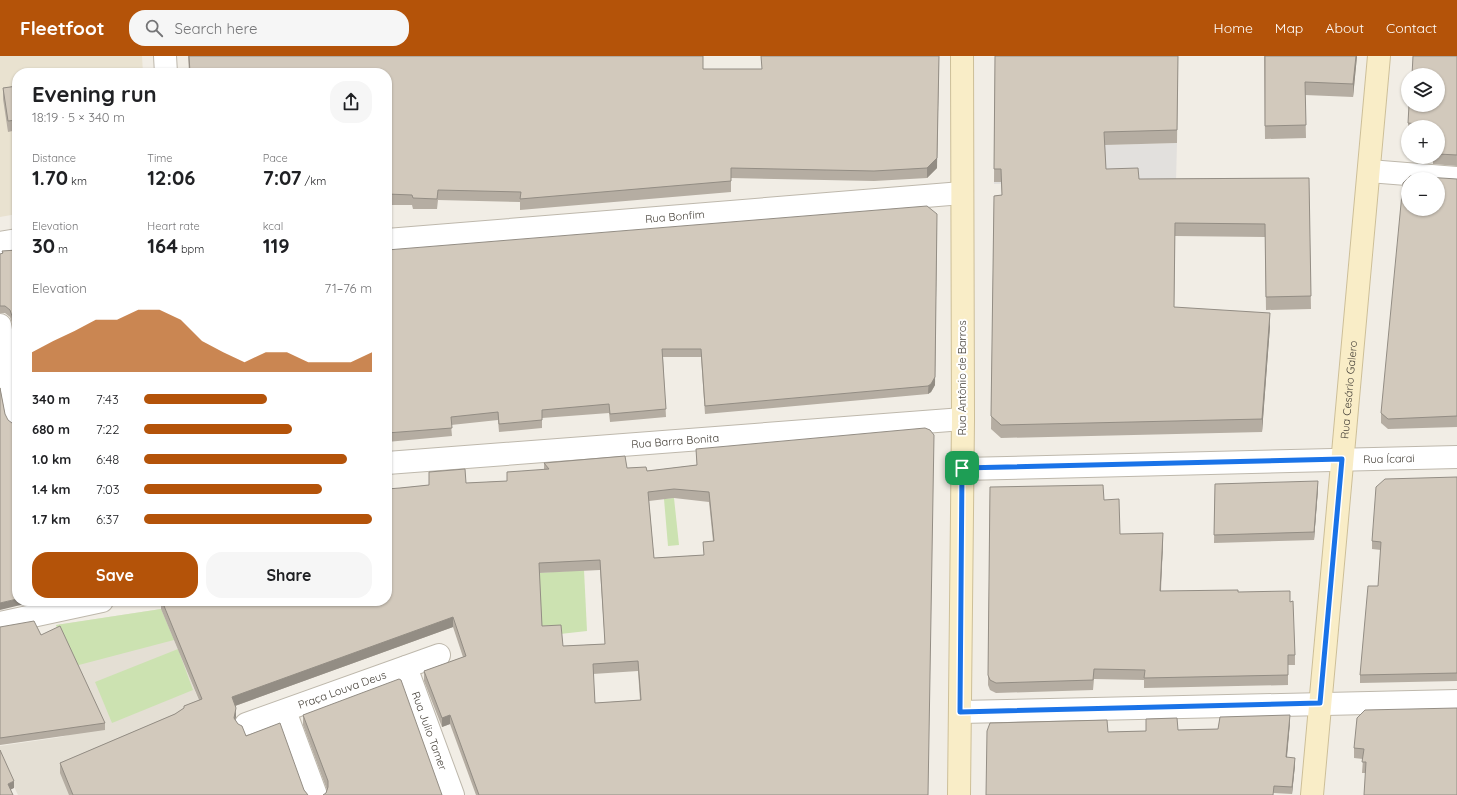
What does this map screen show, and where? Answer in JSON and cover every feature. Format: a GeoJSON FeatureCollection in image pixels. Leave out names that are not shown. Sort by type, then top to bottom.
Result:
{"type":"FeatureCollection","features":[{"type":"Feature","properties":{"kind":"main road","name":"Rua Antônio de Barros"},"geometry":{"type":"LineString","coordinates":[[959,795],[963,419],[962,56]]}},
{"type":"Feature","properties":{"kind":"main road","name":"Rua Cesário Galero"},"geometry":{"type":"LineString","coordinates":[[1312,795],[1379,56]]}},
{"type":"Feature","properties":{"kind":"street"},"geometry":{"type":"LineString","coordinates":[[165,56],[166,68]]}},
{"type":"Feature","properties":{"kind":"street"},"geometry":{"type":"LineString","coordinates":[[1369,171],[1457,178]]}},
{"type":"Feature","properties":{"kind":"street","name":"Rua Bonfim"},"geometry":{"type":"LineString","coordinates":[[392,240],[962,194]]}},
{"type":"Feature","properties":{"kind":"street"},"geometry":{"type":"LineString","coordinates":[[0,243],[12,241]]}},
{"type":"Feature","properties":{"kind":"street"},"geometry":{"type":"LineString","coordinates":[[0,325],[12,391]]}},
{"type":"Feature","properties":{"kind":"street","name":"Rua Barra Bonita"},"geometry":{"type":"LineString","coordinates":[[392,463],[963,419]]}},
{"type":"Feature","properties":{"kind":"street","name":"Rua Ícarai"},"geometry":{"type":"LineString","coordinates":[[962,468],[1457,457]]}},
{"type":"Feature","properties":{"kind":"street"},"geometry":{"type":"LineString","coordinates":[[0,622],[51,606]]}},
{"type":"Feature","properties":{"kind":"street","name":"Praça Louva Deus"},"geometry":{"type":"LineString","coordinates":[[246,724],[439,655]]}},
{"type":"Feature","properties":{"kind":"street","name":"Rua Julio Tamer"},"geometry":{"type":"LineString","coordinates":[[406,667],[453,795]]}},
{"type":"Feature","properties":{"kind":"street"},"geometry":{"type":"LineString","coordinates":[[960,712],[1457,701]]}},
{"type":"Feature","properties":{"kind":"street"},"geometry":{"type":"LineString","coordinates":[[284,711],[316,795]]}},
{"type":"Feature","properties":{"kind":"shaded area"},"geometry":{"type":"Polygon","coordinates":[[[0,56],[142,56],[143,68],[12,68],[12,215],[0,217],[0,56]]]}},
{"type":"Feature","properties":{"kind":"shaded area"},"geometry":{"type":"Polygon","coordinates":[[[1177,143],[1176,181],[994,184],[994,166],[1104,145],[1177,143]]]}},
{"type":"Feature","properties":{"kind":"shaded area"},"geometry":{"type":"Polygon","coordinates":[[[161,609],[238,795],[18,795],[0,757],[0,746],[61,737],[103,725],[56,625],[161,609]]]}},
{"type":"Feature","properties":{"kind":"green space"},"geometry":{"type":"Polygon","coordinates":[[[674,498],[679,545],[668,546],[664,499],[674,498]]]}},
{"type":"Feature","properties":{"kind":"green space"},"geometry":{"type":"Polygon","coordinates":[[[584,570],[587,631],[542,636],[538,573],[584,570]]]}},
{"type":"Feature","properties":{"kind":"green space"},"geometry":{"type":"Polygon","coordinates":[[[161,609],[174,640],[75,666],[56,625],[161,609]]]}},
{"type":"Feature","properties":{"kind":"green space"},"geometry":{"type":"Polygon","coordinates":[[[178,649],[193,690],[112,723],[95,682],[178,649]]]}},
{"type":"Feature","properties":{"kind":"building"},"geometry":{"type":"Polygon","coordinates":[[[189,56],[703,56],[703,69],[762,69],[761,56],[939,56],[937,158],[927,168],[874,171],[731,168],[731,181],[520,199],[521,192],[438,190],[437,199],[413,198],[412,195],[392,194],[392,68],[190,68],[189,56]]]}},
{"type":"Feature","properties":{"kind":"building"},"geometry":{"type":"Polygon","coordinates":[[[995,56],[1178,56],[1177,130],[1104,132],[1106,169],[1138,168],[1139,179],[1309,178],[1311,296],[1266,297],[1265,224],[1175,223],[1174,307],[1270,313],[1262,419],[1001,425],[991,416],[994,196],[1002,195],[1001,169],[994,169],[995,56]]]}},
{"type":"Feature","properties":{"kind":"building"},"geometry":{"type":"Polygon","coordinates":[[[1265,56],[1356,56],[1353,84],[1305,82],[1306,125],[1265,126],[1265,56]]]}},
{"type":"Feature","properties":{"kind":"building"},"geometry":{"type":"Polygon","coordinates":[[[1413,56],[1457,56],[1457,155],[1445,154],[1445,120],[1408,120],[1409,112],[1445,112],[1445,68],[1412,68],[1413,56]]]}},
{"type":"Feature","properties":{"kind":"building"},"geometry":{"type":"Polygon","coordinates":[[[12,87],[12,121],[8,121],[3,88],[12,87]]]}},
{"type":"Feature","properties":{"kind":"building"},"geometry":{"type":"Polygon","coordinates":[[[1445,178],[1457,179],[1457,416],[1388,419],[1381,413],[1401,204],[1401,216],[1445,216],[1445,178]]]}},
{"type":"Feature","properties":{"kind":"building"},"geometry":{"type":"Polygon","coordinates":[[[927,206],[937,214],[935,377],[928,386],[705,406],[701,349],[662,349],[666,409],[610,414],[609,404],[542,410],[542,420],[499,424],[498,412],[451,417],[452,428],[392,433],[392,250],[927,206]]]}},
{"type":"Feature","properties":{"kind":"building"},"geometry":{"type":"Polygon","coordinates":[[[12,250],[12,316],[10,310],[5,306],[0,306],[0,254],[3,253],[2,251],[12,250]]]}},
{"type":"Feature","properties":{"kind":"building"},"geometry":{"type":"Polygon","coordinates":[[[0,388],[5,414],[8,420],[12,423],[12,600],[0,603],[0,388]]]}},
{"type":"Feature","properties":{"kind":"building"},"geometry":{"type":"Polygon","coordinates":[[[925,428],[930,430],[934,435],[928,795],[479,795],[450,715],[442,718],[424,671],[466,656],[453,617],[232,697],[236,708],[234,718],[238,724],[242,726],[246,736],[280,723],[304,790],[308,795],[73,795],[60,763],[175,714],[184,708],[184,706],[202,699],[164,606],[392,606],[392,489],[429,485],[429,472],[465,469],[466,483],[507,481],[507,472],[549,469],[544,463],[625,456],[627,468],[646,467],[647,471],[697,465],[696,449],[925,428]],[[674,489],[648,492],[654,558],[704,555],[703,542],[714,541],[709,492],[674,489]],[[600,560],[539,563],[542,626],[561,625],[563,646],[605,644],[600,560]],[[638,661],[593,664],[595,703],[641,700],[638,661]]]}},
{"type":"Feature","properties":{"kind":"building"},"geometry":{"type":"Polygon","coordinates":[[[1457,477],[1457,673],[1360,675],[1368,586],[1378,586],[1381,542],[1372,541],[1376,487],[1385,479],[1457,477]]]}},
{"type":"Feature","properties":{"kind":"building"},"geometry":{"type":"Polygon","coordinates":[[[1318,481],[1314,532],[1214,535],[1215,484],[1318,481]]]}},
{"type":"Feature","properties":{"kind":"building"},"geometry":{"type":"Polygon","coordinates":[[[1103,485],[1104,500],[1119,499],[1120,534],[1163,533],[1160,591],[1290,591],[1290,602],[1293,601],[1295,655],[1288,655],[1288,675],[1144,678],[1145,670],[1094,669],[1093,680],[996,683],[990,680],[988,675],[990,487],[1103,485]]]}},
{"type":"Feature","properties":{"kind":"building"},"geometry":{"type":"Polygon","coordinates":[[[34,621],[41,635],[60,626],[105,723],[0,738],[0,627],[34,621]]]}},
{"type":"Feature","properties":{"kind":"building"},"geometry":{"type":"Polygon","coordinates":[[[399,679],[401,680],[442,795],[323,795],[326,793],[328,781],[303,715],[399,679]]]}},
{"type":"Feature","properties":{"kind":"building"},"geometry":{"type":"Polygon","coordinates":[[[1457,708],[1457,795],[1364,795],[1366,762],[1362,762],[1364,749],[1354,748],[1357,718],[1365,710],[1457,708]]]}},
{"type":"Feature","properties":{"kind":"building"},"geometry":{"type":"Polygon","coordinates":[[[1290,715],[1286,757],[1295,758],[1292,787],[1274,786],[1273,795],[986,795],[987,731],[990,723],[1107,720],[1108,732],[1146,731],[1146,719],[1177,718],[1178,730],[1218,729],[1220,717],[1290,715]]]}},
{"type":"Feature","properties":{"kind":"building"},"geometry":{"type":"Polygon","coordinates":[[[0,750],[14,781],[8,784],[13,795],[0,795],[0,750]]]}},
{"type":"Feature","properties":{"kind":"route"},"geometry":{"type":"LineString","coordinates":[[1342,459],[1320,703],[1025,712],[960,712],[962,468],[1342,459]]}}]}
